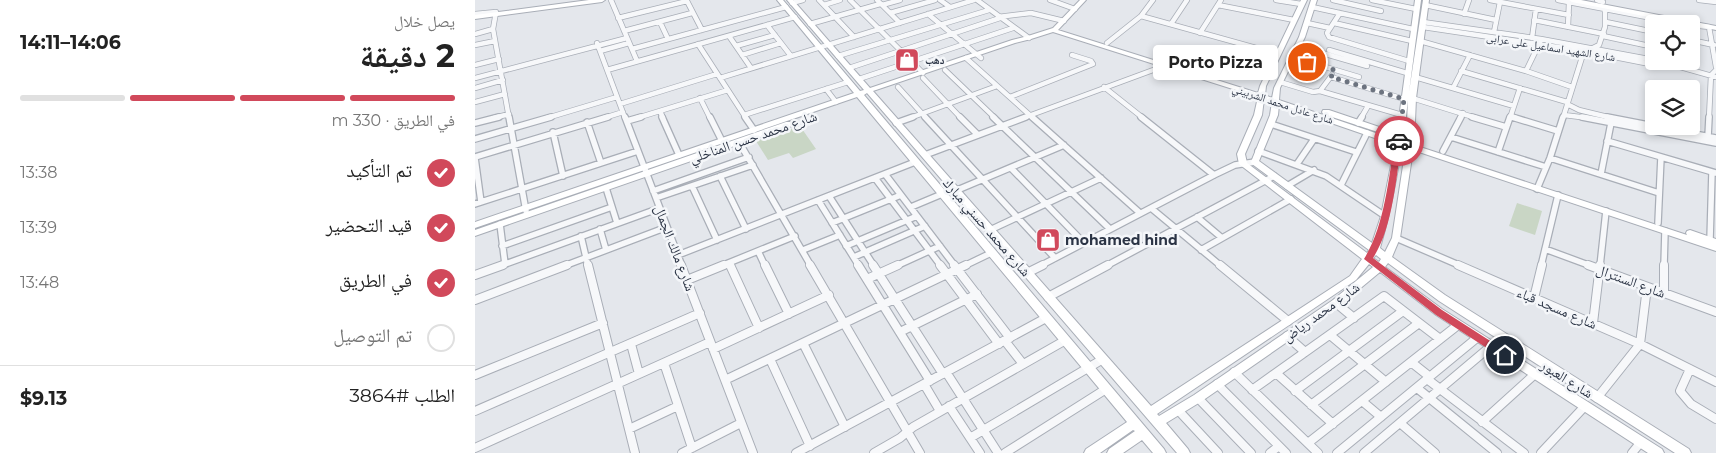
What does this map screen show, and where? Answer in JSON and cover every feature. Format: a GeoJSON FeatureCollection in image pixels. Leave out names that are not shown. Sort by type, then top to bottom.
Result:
{"type":"FeatureCollection","features":[{"type":"Feature","properties":{"kind":"street"},"geometry":{"type":"LineString","coordinates":[[497,14],[510,10],[579,0]]}},
{"type":"Feature","properties":{"kind":"street"},"geometry":{"type":"LineString","coordinates":[[475,15],[497,14],[602,0]]}},
{"type":"Feature","properties":{"kind":"street"},"geometry":{"type":"LineString","coordinates":[[611,0],[637,61]]}},
{"type":"Feature","properties":{"kind":"street"},"geometry":{"type":"LineString","coordinates":[[632,49],[718,26],[787,2],[803,0]]}},
{"type":"Feature","properties":{"kind":"street"},"geometry":{"type":"LineString","coordinates":[[819,0],[854,37]]}},
{"type":"Feature","properties":{"kind":"street"},"geometry":{"type":"LineString","coordinates":[[824,5],[841,0]]}},
{"type":"Feature","properties":{"kind":"street"},"geometry":{"type":"LineString","coordinates":[[849,0],[901,50],[948,104],[978,134]]}},
{"type":"Feature","properties":{"kind":"street"},"geometry":{"type":"LineString","coordinates":[[810,24],[879,3],[900,0]]}},
{"type":"Feature","properties":{"kind":"street"},"geometry":{"type":"LineString","coordinates":[[890,13],[935,0]]}},
{"type":"Feature","properties":{"kind":"street"},"geometry":{"type":"LineString","coordinates":[[940,0],[949,8]]}},
{"type":"Feature","properties":{"kind":"street"},"geometry":{"type":"LineString","coordinates":[[475,139],[619,100],[751,68],[976,0],[1029,38]]}},
{"type":"Feature","properties":{"kind":"street"},"geometry":{"type":"LineString","coordinates":[[1050,0],[1076,7]]}},
{"type":"Feature","properties":{"kind":"street"},"geometry":{"type":"LineString","coordinates":[[1060,0],[1076,7]]}},
{"type":"Feature","properties":{"kind":"street","name":"شارع محمد حسن المناخلي"},"geometry":{"type":"LineString","coordinates":[[475,233],[526,211],[645,170],[739,142],[1056,28],[1083,0]]}},
{"type":"Feature","properties":{"kind":"street"},"geometry":{"type":"LineString","coordinates":[[1107,43],[1141,16],[1153,0]]}},
{"type":"Feature","properties":{"kind":"street"},"geometry":{"type":"LineString","coordinates":[[1171,24],[1187,0]]}},
{"type":"Feature","properties":{"kind":"street"},"geometry":{"type":"LineString","coordinates":[[1200,33],[1221,0]]}},
{"type":"Feature","properties":{"kind":"street"},"geometry":{"type":"LineString","coordinates":[[1243,164],[1241,154],[1258,115],[1262,94],[1302,2],[1276,0]]}},
{"type":"Feature","properties":{"kind":"street"},"geometry":{"type":"LineString","coordinates":[[1333,0],[1381,11]]}},
{"type":"Feature","properties":{"kind":"street"},"geometry":{"type":"LineString","coordinates":[[1372,0],[1385,3],[1421,4],[1496,20]]}},
{"type":"Feature","properties":{"kind":"street"},"geometry":{"type":"LineString","coordinates":[[1464,14],[1469,0]]}},
{"type":"Feature","properties":{"kind":"street"},"geometry":{"type":"LineString","coordinates":[[1490,0],[1569,15]]}},
{"type":"Feature","properties":{"kind":"street"},"geometry":{"type":"LineString","coordinates":[[1558,0],[1602,3],[1716,24]]}},
{"type":"Feature","properties":{"kind":"street"},"geometry":{"type":"LineString","coordinates":[[1589,0],[1709,27]]}},
{"type":"Feature","properties":{"kind":"street"},"geometry":{"type":"LineString","coordinates":[[1699,0],[1716,2]]}},
{"type":"Feature","properties":{"kind":"street"},"geometry":{"type":"LineString","coordinates":[[619,18],[685,1],[688,2],[702,30]]}},
{"type":"Feature","properties":{"kind":"street"},"geometry":{"type":"LineString","coordinates":[[1568,27],[1571,1]]}},
{"type":"Feature","properties":{"kind":"street","name":"شارع محمد حسني مبارك"},"geometry":{"type":"LineString","coordinates":[[787,2],[795,17],[819,48],[1160,453]]}},
{"type":"Feature","properties":{"kind":"street","name":"شارع محمد حسني مبارك"},"geometry":{"type":"LineString","coordinates":[[787,2],[829,44],[1184,453]]}},
{"type":"Feature","properties":{"kind":"street"},"geometry":{"type":"LineString","coordinates":[[1494,32],[1499,2]]}},
{"type":"Feature","properties":{"kind":"street"},"geometry":{"type":"LineString","coordinates":[[879,3],[900,23]]}},
{"type":"Feature","properties":{"kind":"street"},"geometry":{"type":"LineString","coordinates":[[1027,273],[1215,174],[1243,164],[1255,162],[1276,111],[1276,99],[1280,82],[1304,32],[1313,3],[1340,13],[1376,21],[1418,25]]}},
{"type":"Feature","properties":{"kind":"street"},"geometry":{"type":"LineString","coordinates":[[1376,21],[1385,3]]}},
{"type":"Feature","properties":{"kind":"street"},"geometry":{"type":"LineString","coordinates":[[1538,186],[1550,158],[1584,51],[1581,48],[1599,46],[1603,35],[1606,22],[1602,3]]}},
{"type":"Feature","properties":{"kind":"street"},"geometry":{"type":"LineString","coordinates":[[1602,3],[1648,15]]}},
{"type":"Feature","properties":{"kind":"street","name":"شارع محمد رياض"},"geometry":{"type":"LineString","coordinates":[[1150,413],[1198,398],[1336,303],[1379,268],[1386,259],[1396,238],[1410,143],[1409,93],[1421,4]]}},
{"type":"Feature","properties":{"kind":"street"},"geometry":{"type":"LineString","coordinates":[[1218,5],[1294,20]]}},
{"type":"Feature","properties":{"kind":"street"},"geometry":{"type":"LineString","coordinates":[[1532,38],[1535,9]]}},
{"type":"Feature","properties":{"kind":"street"},"geometry":{"type":"LineString","coordinates":[[839,56],[989,10]]}},
{"type":"Feature","properties":{"kind":"street"},"geometry":{"type":"LineString","coordinates":[[849,68],[1022,12],[1030,12],[1064,21]]}},
{"type":"Feature","properties":{"kind":"street"},"geometry":{"type":"LineString","coordinates":[[624,31],[692,13]]}},
{"type":"Feature","properties":{"kind":"street"},"geometry":{"type":"LineString","coordinates":[[1340,13],[1327,36],[1409,61]]}},
{"type":"Feature","properties":{"kind":"street"},"geometry":{"type":"LineString","coordinates":[[497,14],[493,29],[526,211]]}},
{"type":"Feature","properties":{"kind":"street"},"geometry":{"type":"LineString","coordinates":[[928,14],[979,56]]}},
{"type":"Feature","properties":{"kind":"street"},"geometry":{"type":"LineString","coordinates":[[1141,16],[1278,54]]}},
{"type":"Feature","properties":{"kind":"street"},"geometry":{"type":"LineString","coordinates":[[607,70],[795,17]]}},
{"type":"Feature","properties":{"kind":"street"},"geometry":{"type":"LineString","coordinates":[[1534,20],[1645,45]]}},
{"type":"Feature","properties":{"kind":"street"},"geometry":{"type":"LineString","coordinates":[[659,22],[668,39]]}},
{"type":"Feature","properties":{"kind":"street"},"geometry":{"type":"LineString","coordinates":[[1606,22],[1645,30]]}},
{"type":"Feature","properties":{"kind":"street"},"geometry":{"type":"LineString","coordinates":[[1307,23],[1330,28]]}},
{"type":"Feature","properties":{"kind":"street"},"geometry":{"type":"LineString","coordinates":[[1334,23],[1470,55],[1572,87]]}},
{"type":"Feature","properties":{"kind":"street"},"geometry":{"type":"LineString","coordinates":[[767,25],[791,56]]}},
{"type":"Feature","properties":{"kind":"street","name":"شارع الشهيد اسماعيل على عرابى"},"geometry":{"type":"LineString","coordinates":[[1418,25],[1494,32],[1532,38],[1584,51],[1645,61]]}},
{"type":"Feature","properties":{"kind":"street","name":"شارع الشهيد اسماعيل على عرابى"},"geometry":{"type":"LineString","coordinates":[[1418,25],[1593,48],[1645,58]]}},
{"type":"Feature","properties":{"kind":"street"},"geometry":{"type":"LineString","coordinates":[[718,26],[736,46],[751,68]]}},
{"type":"Feature","properties":{"kind":"street"},"geometry":{"type":"LineString","coordinates":[[1700,26],[1716,28]]}},
{"type":"Feature","properties":{"kind":"street"},"geometry":{"type":"LineString","coordinates":[[1708,137],[1716,68],[1714,44],[1709,27]]}},
{"type":"Feature","properties":{"kind":"street"},"geometry":{"type":"LineString","coordinates":[[859,79],[1013,28]]}},
{"type":"Feature","properties":{"kind":"street","name":"شارع عادل محمد الشربيني"},"geometry":{"type":"LineString","coordinates":[[1056,28],[1107,43],[1164,66],[1262,94]]}},
{"type":"Feature","properties":{"kind":"street","name":"شارع عادل محمد الشربيني"},"geometry":{"type":"LineString","coordinates":[[1056,28],[1262,94],[1367,132],[1399,140]]}},
{"type":"Feature","properties":{"kind":"street"},"geometry":{"type":"LineString","coordinates":[[475,34],[493,29]]}},
{"type":"Feature","properties":{"kind":"street"},"geometry":{"type":"LineString","coordinates":[[1289,32],[1297,34],[1304,32]]}},
{"type":"Feature","properties":{"kind":"street"},"geometry":{"type":"LineString","coordinates":[[736,46],[775,35]]}},
{"type":"Feature","properties":{"kind":"street"},"geometry":{"type":"LineString","coordinates":[[475,78],[627,38]]}},
{"type":"Feature","properties":{"kind":"street"},"geometry":{"type":"LineString","coordinates":[[1328,52],[1338,40]]}},
{"type":"Feature","properties":{"kind":"street"},"geometry":{"type":"LineString","coordinates":[[475,46],[495,41]]}},
{"type":"Feature","properties":{"kind":"street","name":"شارع محمد رياض"},"geometry":{"type":"LineString","coordinates":[[1411,75],[1409,61],[1416,41]]}},
{"type":"Feature","properties":{"kind":"street"},"geometry":{"type":"LineString","coordinates":[[1526,71],[1540,41]]}},
{"type":"Feature","properties":{"kind":"street"},"geometry":{"type":"LineString","coordinates":[[1700,42],[1714,44]]}},
{"type":"Feature","properties":{"kind":"street"},"geometry":{"type":"LineString","coordinates":[[598,46],[629,43]]}},
{"type":"Feature","properties":{"kind":"street"},"geometry":{"type":"LineString","coordinates":[[742,54],[781,43]]}},
{"type":"Feature","properties":{"kind":"street"},"geometry":{"type":"LineString","coordinates":[[698,44],[754,130]]}},
{"type":"Feature","properties":{"kind":"street","name":"شارع مالك الجمال"},"geometry":{"type":"LineString","coordinates":[[598,46],[753,453]]}},
{"type":"Feature","properties":{"kind":"street"},"geometry":{"type":"LineString","coordinates":[[1298,46],[1328,52],[1411,75],[1514,106]]}},
{"type":"Feature","properties":{"kind":"street"},"geometry":{"type":"LineString","coordinates":[[1010,97],[1093,64],[1091,61],[1072,55]]}},
{"type":"Feature","properties":{"kind":"street"},"geometry":{"type":"LineString","coordinates":[[1453,88],[1470,55]]}},
{"type":"Feature","properties":{"kind":"street"},"geometry":{"type":"LineString","coordinates":[[1292,57],[1359,77]]}},
{"type":"Feature","properties":{"kind":"street"},"geometry":{"type":"LineString","coordinates":[[475,65],[499,59]]}},
{"type":"Feature","properties":{"kind":"street"},"geometry":{"type":"LineString","coordinates":[[968,60],[1140,214]]}},
{"type":"Feature","properties":{"kind":"street","name":"شارع محمد حسن المناخلي"},"geometry":{"type":"LineString","coordinates":[[871,93],[898,87],[923,75],[945,70],[968,60]]}},
{"type":"Feature","properties":{"kind":"street"},"geometry":{"type":"LineString","coordinates":[[1354,84],[1368,64]]}},
{"type":"Feature","properties":{"kind":"street"},"geometry":{"type":"LineString","coordinates":[[925,155],[1164,66]]}},
{"type":"Feature","properties":{"kind":"street"},"geometry":{"type":"LineString","coordinates":[[945,70],[1110,229]]}},
{"type":"Feature","properties":{"kind":"street"},"geometry":{"type":"LineString","coordinates":[[1320,91],[1335,70]]}},
{"type":"Feature","properties":{"kind":"street","name":"شارع الشهيد اسماعيل على عرابى"},"geometry":{"type":"LineString","coordinates":[[1691,70],[1714,76]]}},
{"type":"Feature","properties":{"kind":"street"},"geometry":{"type":"LineString","coordinates":[[1461,71],[1567,103],[1579,110],[1716,138]]}},
{"type":"Feature","properties":{"kind":"street"},"geometry":{"type":"LineString","coordinates":[[1331,77],[1354,84],[1409,93],[1463,114],[1506,127]]}},
{"type":"Feature","properties":{"kind":"street"},"geometry":{"type":"LineString","coordinates":[[475,88],[503,80]]}},
{"type":"Feature","properties":{"kind":"street"},"geometry":{"type":"LineString","coordinates":[[744,115],[848,82]]}},
{"type":"Feature","properties":{"kind":"street"},"geometry":{"type":"LineString","coordinates":[[1280,82],[1313,92],[1320,91],[1402,115]]}},
{"type":"Feature","properties":{"kind":"street"},"geometry":{"type":"LineString","coordinates":[[896,123],[997,86]]}},
{"type":"Feature","properties":{"kind":"street"},"geometry":{"type":"LineString","coordinates":[[898,87],[1055,258]]}},
{"type":"Feature","properties":{"kind":"street"},"geometry":{"type":"LineString","coordinates":[[1104,87],[1215,174]]}},
{"type":"Feature","properties":{"kind":"street"},"geometry":{"type":"LineString","coordinates":[[1498,152],[1520,88]]}},
{"type":"Feature","properties":{"kind":"street"},"geometry":{"type":"LineString","coordinates":[[827,89],[836,102]]}},
{"type":"Feature","properties":{"kind":"street"},"geometry":{"type":"LineString","coordinates":[[627,121],[728,90]]}},
{"type":"Feature","properties":{"kind":"street","name":"شارع محمد رياض"},"geometry":{"type":"LineString","coordinates":[[1158,422],[1174,405],[1288,321],[1353,278],[1369,259],[1375,249],[1385,216],[1402,115],[1409,93]]}},
{"type":"Feature","properties":{"kind":"street"},"geometry":{"type":"LineString","coordinates":[[475,102],[505,94]]}},
{"type":"Feature","properties":{"kind":"street","name":"شارع محمد حسن المناخلي"},"geometry":{"type":"LineString","coordinates":[[475,225],[606,188],[679,155],[836,102],[860,97]]}},
{"type":"Feature","properties":{"kind":"street"},"geometry":{"type":"LineString","coordinates":[[700,98],[722,141]]}},
{"type":"Feature","properties":{"kind":"street","name":"شارع عادل محمد الشربيني"},"geometry":{"type":"LineString","coordinates":[[1276,99],[1358,123],[1399,140]]}},
{"type":"Feature","properties":{"kind":"street"},"geometry":{"type":"LineString","coordinates":[[1358,123],[1368,106]]}},
{"type":"Feature","properties":{"kind":"street"},"geometry":{"type":"LineString","coordinates":[[660,111],[679,155]]}},
{"type":"Feature","properties":{"kind":"street"},"geometry":{"type":"LineString","coordinates":[[623,112],[475,157],[478,203],[638,151]]}},
{"type":"Feature","properties":{"kind":"street"},"geometry":{"type":"LineString","coordinates":[[475,123],[509,114]]}},
{"type":"Feature","properties":{"kind":"street"},"geometry":{"type":"LineString","coordinates":[[1443,151],[1463,114]]}},
{"type":"Feature","properties":{"kind":"street"},"geometry":{"type":"LineString","coordinates":[[1564,115],[1579,116],[1716,143]]}},
{"type":"Feature","properties":{"kind":"street"},"geometry":{"type":"LineString","coordinates":[[1510,116],[1559,131]]}},
{"type":"Feature","properties":{"kind":"street"},"geometry":{"type":"LineString","coordinates":[[587,122],[601,163]]}},
{"type":"Feature","properties":{"kind":"street"},"geometry":{"type":"LineString","coordinates":[[1601,174],[1611,123]]}},
{"type":"Feature","properties":{"kind":"street"},"geometry":{"type":"LineString","coordinates":[[1271,124],[1356,152]]}},
{"type":"Feature","properties":{"kind":"street"},"geometry":{"type":"LineString","coordinates":[[553,132],[563,176]]}},
{"type":"Feature","properties":{"kind":"street"},"geometry":{"type":"LineString","coordinates":[[1341,186],[1367,132]]}},
{"type":"Feature","properties":{"kind":"street"},"geometry":{"type":"LineString","coordinates":[[1451,137],[1546,167]]}},
{"type":"Feature","properties":{"kind":"street"},"geometry":{"type":"LineString","coordinates":[[1297,164],[1314,139]]}},
{"type":"Feature","properties":{"kind":"street"},"geometry":{"type":"LineString","coordinates":[[1410,143],[1538,186],[1713,241],[1714,172],[1607,141]]}},
{"type":"Feature","properties":{"kind":"street"},"geometry":{"type":"LineString","coordinates":[[739,142],[920,453]]}},
{"type":"Feature","properties":{"kind":"street"},"geometry":{"type":"LineString","coordinates":[[1410,143],[1443,151],[1558,195],[1716,248]]}},
{"type":"Feature","properties":{"kind":"street"},"geometry":{"type":"LineString","coordinates":[[955,191],[1064,145]]}},
{"type":"Feature","properties":{"kind":"street"},"geometry":{"type":"LineString","coordinates":[[1258,151],[1314,170],[1385,216]]}},
{"type":"Feature","properties":{"kind":"street"},"geometry":{"type":"LineString","coordinates":[[655,195],[749,157]]}},
{"type":"Feature","properties":{"kind":"street"},"geometry":{"type":"LineString","coordinates":[[1659,223],[1661,157]]}},
{"type":"Feature","properties":{"kind":"street"},"geometry":{"type":"LineString","coordinates":[[1550,158],[1659,193]]}},
{"type":"Feature","properties":{"kind":"street"},"geometry":{"type":"LineString","coordinates":[[678,255],[915,162]]}},
{"type":"Feature","properties":{"kind":"street","name":"شارع العبور"},"geometry":{"type":"LineString","coordinates":[[1255,162],[1291,199],[1439,312],[1658,453]]}},
{"type":"Feature","properties":{"kind":"street","name":"شارع العبور"},"geometry":{"type":"LineString","coordinates":[[1243,164],[1287,186],[1442,298],[1685,453]]}},
{"type":"Feature","properties":{"kind":"street"},"geometry":{"type":"LineString","coordinates":[[655,195],[692,186],[753,165]]}},
{"type":"Feature","properties":{"kind":"street"},"geometry":{"type":"LineString","coordinates":[[1011,168],[1084,243]]}},
{"type":"Feature","properties":{"kind":"street"},"geometry":{"type":"LineString","coordinates":[[1287,186],[1314,170]]}},
{"type":"Feature","properties":{"kind":"street"},"geometry":{"type":"LineString","coordinates":[[885,174],[977,294],[1005,341]]}},
{"type":"Feature","properties":{"kind":"street"},"geometry":{"type":"LineString","coordinates":[[719,176],[746,228]]}},
{"type":"Feature","properties":{"kind":"street"},"geometry":{"type":"LineString","coordinates":[[875,178],[966,299],[1005,341],[1023,364]]}},
{"type":"Feature","properties":{"kind":"street"},"geometry":{"type":"LineString","coordinates":[[989,230],[1101,178]]}},
{"type":"Feature","properties":{"kind":"street"},"geometry":{"type":"LineString","coordinates":[[1048,297],[1270,178]]}},
{"type":"Feature","properties":{"kind":"street"},"geometry":{"type":"LineString","coordinates":[[935,186],[947,181]]}},
{"type":"Feature","properties":{"kind":"street"},"geometry":{"type":"LineString","coordinates":[[692,186],[717,240]]}},
{"type":"Feature","properties":{"kind":"street"},"geometry":{"type":"LineString","coordinates":[[606,188],[617,223]]}},
{"type":"Feature","properties":{"kind":"street"},"geometry":{"type":"LineString","coordinates":[[911,207],[942,194]]}},
{"type":"Feature","properties":{"kind":"street"},"geometry":{"type":"LineString","coordinates":[[832,222],[901,195]]}},
{"type":"Feature","properties":{"kind":"street"},"geometry":{"type":"LineString","coordinates":[[1534,298],[1558,195]]}},
{"type":"Feature","properties":{"kind":"street"},"geometry":{"type":"LineString","coordinates":[[829,196],[895,299],[999,453]]}},
{"type":"Feature","properties":{"kind":"street"},"geometry":{"type":"LineString","coordinates":[[1201,250],[1291,199]]}},
{"type":"Feature","properties":{"kind":"street"},"geometry":{"type":"LineString","coordinates":[[818,200],[900,332],[927,382],[940,411]]}},
{"type":"Feature","properties":{"kind":"street"},"geometry":{"type":"LineString","coordinates":[[502,246],[612,207]]}},
{"type":"Feature","properties":{"kind":"street"},"geometry":{"type":"LineString","coordinates":[[475,275],[659,208]]}},
{"type":"Feature","properties":{"kind":"street"},"geometry":{"type":"LineString","coordinates":[[1151,208],[1288,321]]}},
{"type":"Feature","properties":{"kind":"street"},"geometry":{"type":"LineString","coordinates":[[1593,323],[1606,211]]}},
{"type":"Feature","properties":{"kind":"street"},"geometry":{"type":"LineString","coordinates":[[846,246],[917,216]]}},
{"type":"Feature","properties":{"kind":"street"},"geometry":{"type":"LineString","coordinates":[[1197,217],[1222,238]]}},
{"type":"Feature","properties":{"kind":"street"},"geometry":{"type":"LineString","coordinates":[[499,224],[505,264]]}},
{"type":"Feature","properties":{"kind":"street"},"geometry":{"type":"LineString","coordinates":[[854,258],[925,226]]}},
{"type":"Feature","properties":{"kind":"street"},"geometry":{"type":"LineString","coordinates":[[475,300],[667,227]]}},
{"type":"Feature","properties":{"kind":"street"},"geometry":{"type":"LineString","coordinates":[[600,229],[606,250]]}},
{"type":"Feature","properties":{"kind":"street"},"geometry":{"type":"LineString","coordinates":[[1664,293],[1665,231]]}},
{"type":"Feature","properties":{"kind":"street"},"geometry":{"type":"LineString","coordinates":[[803,250],[840,235]]}},
{"type":"Feature","properties":{"kind":"street"},"geometry":{"type":"LineString","coordinates":[[581,236],[635,453]]}},
{"type":"Feature","properties":{"kind":"street"},"geometry":{"type":"LineString","coordinates":[[687,280],[795,236]]}},
{"type":"Feature","properties":{"kind":"street","name":"شارع مسجد قباء"},"geometry":{"type":"LineString","coordinates":[[1396,238],[1640,344],[1716,382]]}},
{"type":"Feature","properties":{"kind":"street"},"geometry":{"type":"LineString","coordinates":[[867,280],[940,246]]}},
{"type":"Feature","properties":{"kind":"street","name":"شارع السنترال"},"geometry":{"type":"LineString","coordinates":[[1545,249],[1716,312]]}},
{"type":"Feature","properties":{"kind":"street"},"geometry":{"type":"LineString","coordinates":[[758,251],[789,314]]}},
{"type":"Feature","properties":{"kind":"street"},"geometry":{"type":"LineString","coordinates":[[725,380],[991,253]]}},
{"type":"Feature","properties":{"kind":"street"},"geometry":{"type":"LineString","coordinates":[[729,263],[759,328]]}},
{"type":"Feature","properties":{"kind":"street"},"geometry":{"type":"LineString","coordinates":[[1597,398],[1640,344],[1647,287]]}},
{"type":"Feature","properties":{"kind":"street"},"geometry":{"type":"LineString","coordinates":[[900,332],[977,294]]}},
{"type":"Feature","properties":{"kind":"street"},"geometry":{"type":"LineString","coordinates":[[475,448],[664,363],[759,328],[829,295]]}},
{"type":"Feature","properties":{"kind":"street"},"geometry":{"type":"LineString","coordinates":[[1252,390],[1384,296],[1440,339]]}},
{"type":"Feature","properties":{"kind":"street"},"geometry":{"type":"LineString","coordinates":[[1439,312],[1434,299],[1442,298]]}},
{"type":"Feature","properties":{"kind":"street"},"geometry":{"type":"LineString","coordinates":[[1336,303],[1354,318]]}},
{"type":"Feature","properties":{"kind":"street"},"geometry":{"type":"LineString","coordinates":[[1295,391],[1403,311]]}},
{"type":"Feature","properties":{"kind":"street"},"geometry":{"type":"LineString","coordinates":[[475,411],[700,314]]}},
{"type":"Feature","properties":{"kind":"street"},"geometry":{"type":"LineString","coordinates":[[796,453],[1046,318]]}},
{"type":"Feature","properties":{"kind":"street"},"geometry":{"type":"LineString","coordinates":[[475,375],[603,323]]}},
{"type":"Feature","properties":{"kind":"street"},"geometry":{"type":"LineString","coordinates":[[1311,404],[1419,323]]}},
{"type":"Feature","properties":{"kind":"street"},"geometry":{"type":"LineString","coordinates":[[1308,444],[1458,325]]}},
{"type":"Feature","properties":{"kind":"street"},"geometry":{"type":"LineString","coordinates":[[1330,335],[1386,382]]}},
{"type":"Feature","properties":{"kind":"street"},"geometry":{"type":"LineString","coordinates":[[1287,336],[1305,352]]}},
{"type":"Feature","properties":{"kind":"street"},"geometry":{"type":"LineString","coordinates":[[1337,453],[1478,338]]}},
{"type":"Feature","properties":{"kind":"street"},"geometry":{"type":"LineString","coordinates":[[874,453],[907,432],[913,426],[1064,341]]}},
{"type":"Feature","properties":{"kind":"street"},"geometry":{"type":"LineString","coordinates":[[803,343],[845,427]]}},
{"type":"Feature","properties":{"kind":"street"},"geometry":{"type":"LineString","coordinates":[[631,344],[639,374]]}},
{"type":"Feature","properties":{"kind":"street"},"geometry":{"type":"LineString","coordinates":[[1371,451],[1400,423],[1491,346]]}},
{"type":"Feature","properties":{"kind":"street"},"geometry":{"type":"LineString","coordinates":[[770,359],[810,446]]}},
{"type":"Feature","properties":{"kind":"street"},"geometry":{"type":"LineString","coordinates":[[970,438],[1103,359]]}},
{"type":"Feature","properties":{"kind":"street"},"geometry":{"type":"LineString","coordinates":[[1411,362],[1440,389],[1524,453]]}},
{"type":"Feature","properties":{"kind":"street"},"geometry":{"type":"LineString","coordinates":[[664,363],[692,448]]}},
{"type":"Feature","properties":{"kind":"street"},"geometry":{"type":"LineString","coordinates":[[1690,369],[1680,391],[1682,397],[1716,419]]}},
{"type":"Feature","properties":{"kind":"street"},"geometry":{"type":"LineString","coordinates":[[1234,372],[1317,453]]}},
{"type":"Feature","properties":{"kind":"street"},"geometry":{"type":"LineString","coordinates":[[1276,373],[1333,424]]}},
{"type":"Feature","properties":{"kind":"street"},"geometry":{"type":"LineString","coordinates":[[1482,422],[1535,374]]}},
{"type":"Feature","properties":{"kind":"street"},"geometry":{"type":"LineString","coordinates":[[1217,384],[1286,453]]}},
{"type":"Feature","properties":{"kind":"street"},"geometry":{"type":"LineString","coordinates":[[1417,388],[1497,453]]}},
{"type":"Feature","properties":{"kind":"street"},"geometry":{"type":"LineString","coordinates":[[1005,453],[1106,390]]}},
{"type":"Feature","properties":{"kind":"street"},"geometry":{"type":"LineString","coordinates":[[1198,398],[1251,453]]}},
{"type":"Feature","properties":{"kind":"street"},"geometry":{"type":"LineString","coordinates":[[1362,401],[1381,417]]}},
{"type":"Feature","properties":{"kind":"street"},"geometry":{"type":"LineString","coordinates":[[1174,405],[1218,453]]}},
{"type":"Feature","properties":{"kind":"street"},"geometry":{"type":"LineString","coordinates":[[629,429],[678,406]]}},
{"type":"Feature","properties":{"kind":"street"},"geometry":{"type":"LineString","coordinates":[[949,406],[980,453]]}},
{"type":"Feature","properties":{"kind":"street"},"geometry":{"type":"LineString","coordinates":[[1541,453],[1585,406]]}},
{"type":"Feature","properties":{"kind":"street"},"geometry":{"type":"LineString","coordinates":[[682,453],[741,423]]}},
{"type":"Feature","properties":{"kind":"street"},"geometry":{"type":"LineString","coordinates":[[1400,423],[1435,453]]}},
{"type":"Feature","properties":{"kind":"street"},"geometry":{"type":"LineString","coordinates":[[1090,453],[1138,428]]}},
{"type":"Feature","properties":{"kind":"street"},"geometry":{"type":"LineString","coordinates":[[1113,453],[1138,428]]}},
{"type":"Feature","properties":{"kind":"street"},"geometry":{"type":"LineString","coordinates":[[1632,453],[1641,442]]}},
{"type":"Feature","properties":{"kind":"street"},"geometry":{"type":"LineString","coordinates":[[1270,453],[1279,446]]}},
{"type":"Feature","properties":{"kind":"green space"},"geometry":{"type":"Polygon","coordinates":[[[800,126],[816,149],[793,158],[789,153],[768,160],[756,141],[800,126]]]}},
{"type":"Feature","properties":{"kind":"green space"},"geometry":{"type":"Polygon","coordinates":[[[1517,203],[1542,211],[1535,235],[1509,226],[1517,203]]]}},
{"type":"Feature","properties":{"kind":"way so far"},"geometry":{"type":"LineString","coordinates":[[1307,62],[1335,70],[1331,77],[1404,99],[1399,141]]}},
{"type":"Feature","properties":{"kind":"place","name":"دهب"},"geometry":{"type":"Point","coordinates":[907,60]}},
{"type":"Feature","properties":{"kind":"place","name":"Porto Pizza"},"geometry":{"type":"Point","coordinates":[1307,62]}},
{"type":"Feature","properties":{"kind":"place","name":"mohamed hind"},"geometry":{"type":"Point","coordinates":[1048,240]}},
{"type":"Feature","properties":{"kind":"route"},"geometry":{"type":"LineString","coordinates":[[1399,141],[1385,216],[1375,249],[1369,259],[1439,312],[1505,355]]}}]}
